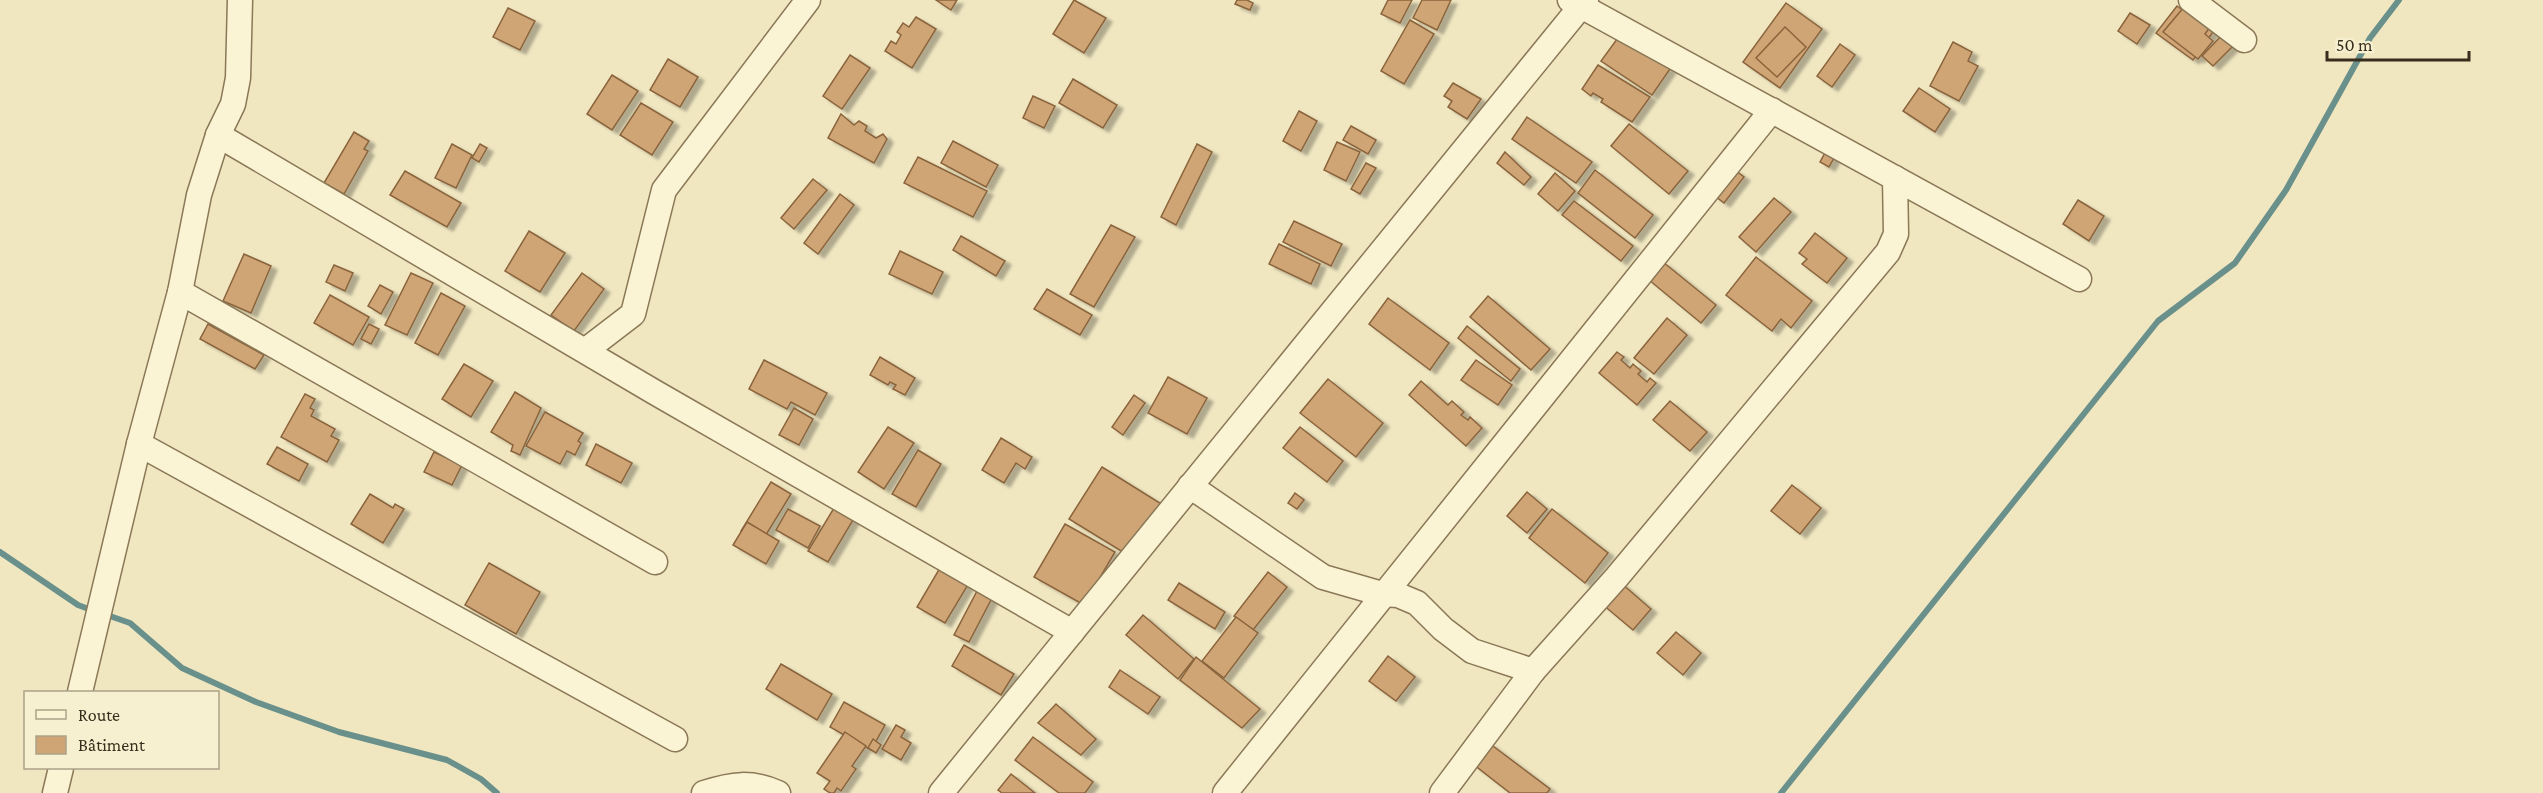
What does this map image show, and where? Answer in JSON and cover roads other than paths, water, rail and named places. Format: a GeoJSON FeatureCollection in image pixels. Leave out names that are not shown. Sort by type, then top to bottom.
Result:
{"type":"FeatureCollection","features":[{"type":"Feature","properties":{"kind":"street"},"geometry":{"type":"LineString","coordinates":[[80,691],[139,444],[180,292],[199,195],[218,135],[233,104],[238,78],[240,0]]}},
{"type":"Feature","properties":{"kind":"street"},"geometry":{"type":"LineString","coordinates":[[585,350],[633,314],[664,190],[808,0]]}},
{"type":"Feature","properties":{"kind":"street"},"geometry":{"type":"LineString","coordinates":[[2191,0],[2244,40]]}},
{"type":"Feature","properties":{"kind":"street"},"geometry":{"type":"LineString","coordinates":[[941,793],[1191,486],[1579,2],[2079,279]]}},
{"type":"Feature","properties":{"kind":"street"},"geometry":{"type":"LineString","coordinates":[[1225,793],[1382,594],[1772,110]]}},
{"type":"Feature","properties":{"kind":"street"},"geometry":{"type":"LineString","coordinates":[[218,135],[1072,632]]}},
{"type":"Feature","properties":{"kind":"street"},"geometry":{"type":"LineString","coordinates":[[1442,793],[1533,671],[1617,577],[1888,252],[1896,234],[1895,178]]}},
{"type":"Feature","properties":{"kind":"street"},"geometry":{"type":"LineString","coordinates":[[180,292],[656,562]]}},
{"type":"Feature","properties":{"kind":"street"},"geometry":{"type":"LineString","coordinates":[[139,444],[675,740]]}},
{"type":"Feature","properties":{"kind":"street"},"geometry":{"type":"LineString","coordinates":[[1191,486],[1323,577],[1382,594],[1398,595],[1417,603],[1443,629],[1472,651],[1533,671]]}},
{"type":"Feature","properties":{"kind":"street"},"geometry":{"type":"LineString","coordinates":[[55,793],[61,769]]}},
{"type":"Feature","properties":{"kind":"street"},"geometry":{"type":"LineString","coordinates":[[704,793],[719,788],[758,784],[778,793]]}},
{"type":"Feature","properties":{"kind":"waterway"},"geometry":{"type":"LineString","coordinates":[[1781,793],[2158,321],[2235,263],[2286,190],[2370,38],[2399,0]]}},
{"type":"Feature","properties":{"kind":"waterway"},"geometry":{"type":"LineString","coordinates":[[0,552],[78,605],[94,611]]}},
{"type":"Feature","properties":{"kind":"waterway"},"geometry":{"type":"LineString","coordinates":[[104,614],[130,623],[182,668],[256,702],[339,732],[447,760],[481,779],[497,793]]}}]}
